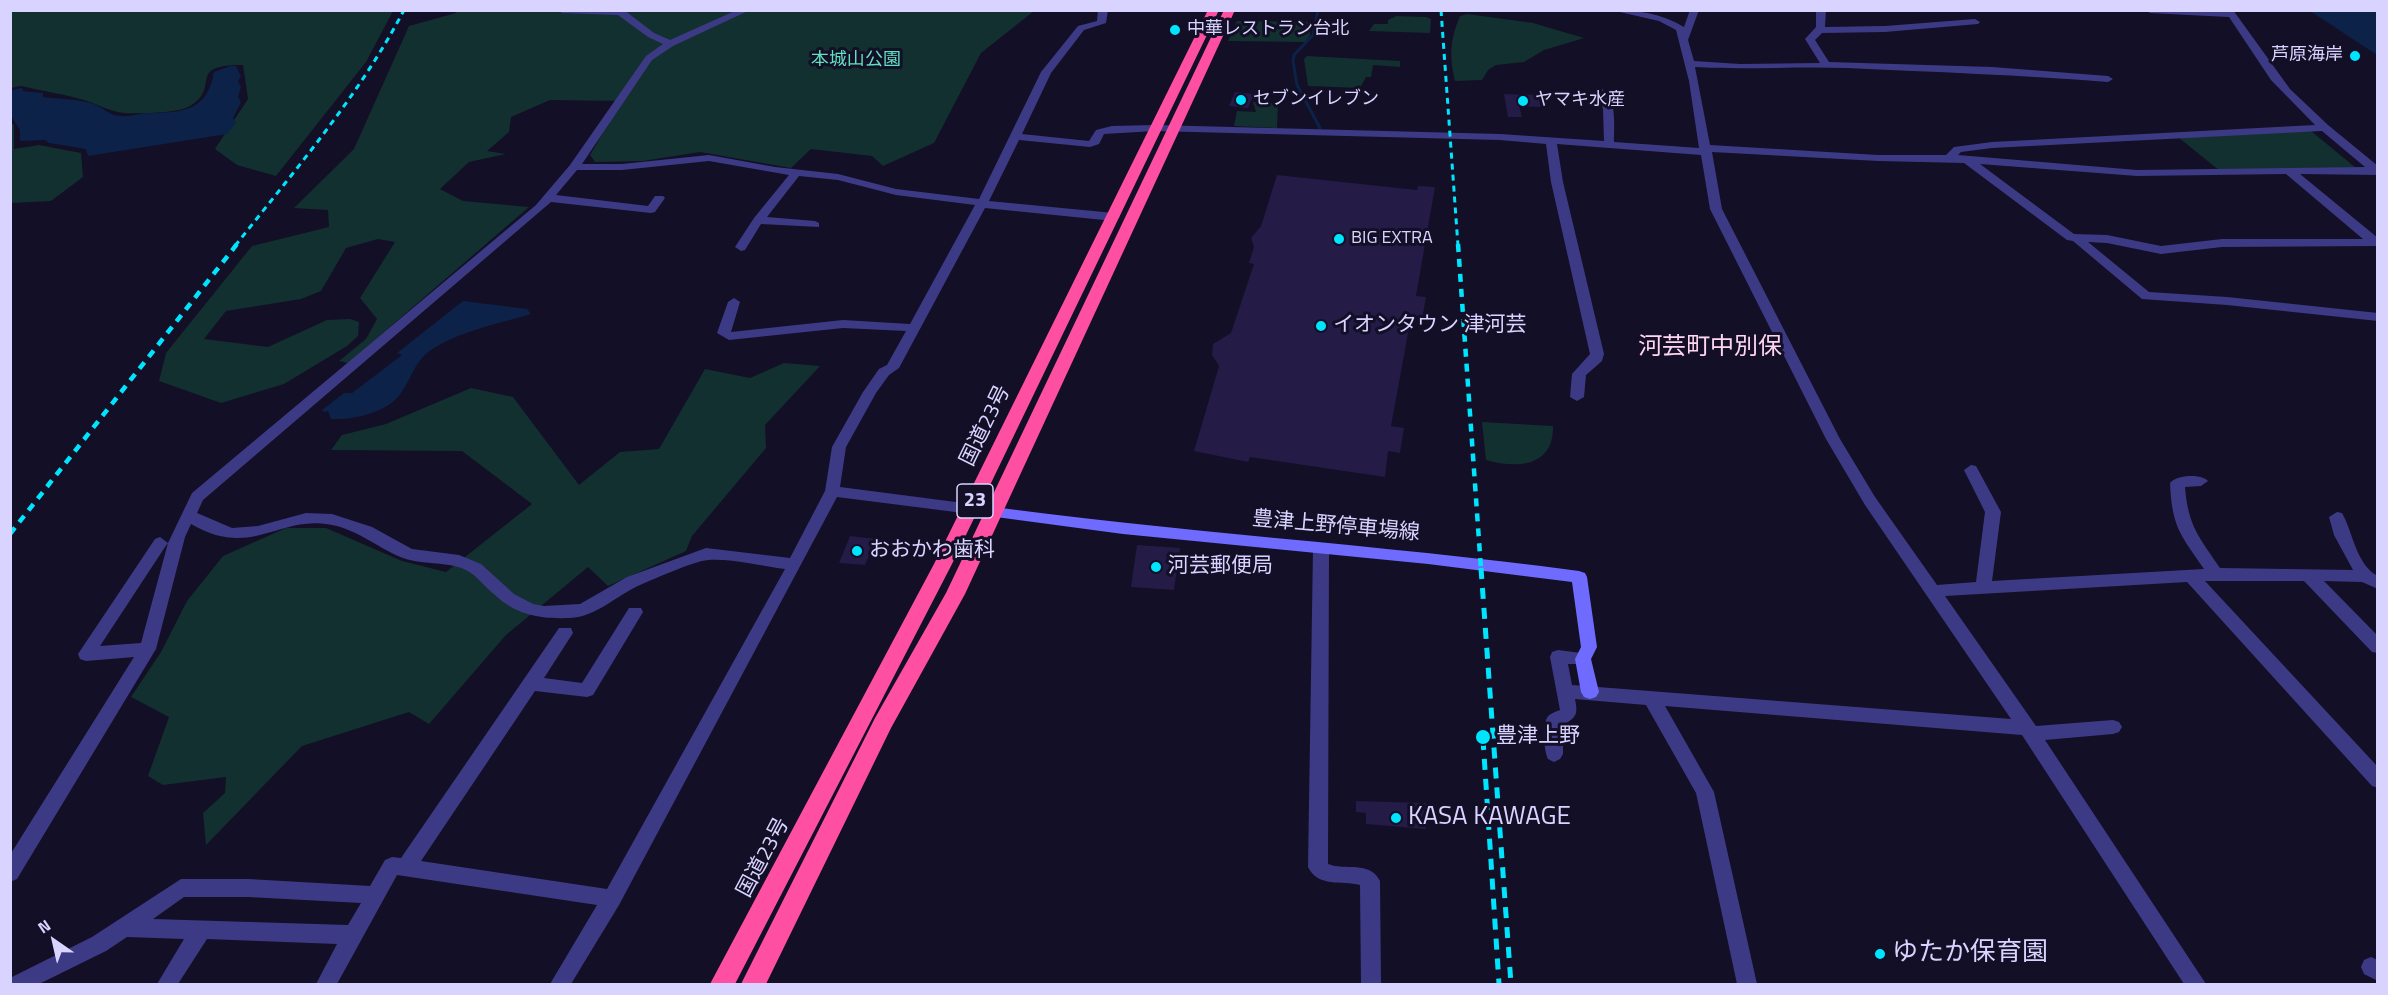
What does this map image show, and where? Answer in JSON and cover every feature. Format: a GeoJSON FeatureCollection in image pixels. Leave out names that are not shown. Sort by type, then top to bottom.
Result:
{"type":"FeatureCollection","features":[{"type":"Feature","properties":{"kind":"highway","name":"国道23号"},"geometry":{"type":"LineString","coordinates":[[722,984],[971,509],[1214,10]]}},
{"type":"Feature","properties":{"kind":"highway","name":"23"},"geometry":{"type":"LineString","coordinates":[[753,984],[883,724],[955,594],[1019,463],[1230,10]]}},
{"type":"Feature","properties":{"kind":"main road","name":"豊津上野停車場線"},"geometry":{"type":"LineString","coordinates":[[971,509],[1321,549],[1480,562],[1579,578],[1589,647],[1583,659],[1590,692]]}},
{"type":"Feature","properties":{"kind":"street"},"geometry":{"type":"LineString","coordinates":[[562,10],[620,12],[651,35],[670,44]]}},
{"type":"Feature","properties":{"kind":"street"},"geometry":{"type":"LineString","coordinates":[[10,873],[148,649],[177,537],[197,496],[548,198],[574,167],[639,67],[649,58],[670,44],[746,10]]}},
{"type":"Feature","properties":{"kind":"street"},"geometry":{"type":"LineString","coordinates":[[560,984],[612,900],[795,564],[832,491],[839,447],[870,392],[884,372],[892,368],[982,204],[1046,72],[1083,27],[1101,23],[1103,10]]}},
{"type":"Feature","properties":{"kind":"street"},"geometry":{"type":"LineString","coordinates":[[1615,10],[1668,21],[1680,28],[1699,102],[1712,193],[1723,225],[1833,439],[1870,501],[2029,731],[2196,984]]}},
{"type":"Feature","properties":{"kind":"street"},"geometry":{"type":"LineString","coordinates":[[1684,39],[1695,10]]}},
{"type":"Feature","properties":{"kind":"street"},"geometry":{"type":"LineString","coordinates":[[1820,30],[1821,10]]}},
{"type":"Feature","properties":{"kind":"street"},"geometry":{"type":"LineString","coordinates":[[2150,10],[2230,12],[2242,25],[2276,79],[2323,128],[2377,171]]}},
{"type":"Feature","properties":{"kind":"street"},"geometry":{"type":"LineString","coordinates":[[1826,65],[1810,39],[1820,30],[1885,29],[1975,22]]}},
{"type":"Feature","properties":{"kind":"street"},"geometry":{"type":"LineString","coordinates":[[1689,64],[1740,67],[1826,65],[1992,70],[2108,80]]}},
{"type":"Feature","properties":{"kind":"street"},"geometry":{"type":"LineString","coordinates":[[1602,92],[1608,109],[1609,144]]}},
{"type":"Feature","properties":{"kind":"street"},"geometry":{"type":"LineString","coordinates":[[1015,136],[1092,144],[1103,131],[1174,128],[1551,139],[1705,150],[1878,158],[1949,158],[2137,173],[2377,171]]}},
{"type":"Feature","properties":{"kind":"street"},"geometry":{"type":"LineString","coordinates":[[1949,158],[1958,149],[1992,145],[2323,128]]}},
{"type":"Feature","properties":{"kind":"street"},"geometry":{"type":"LineString","coordinates":[[1551,139],[1559,191],[1598,358],[1579,374],[1577,397]]}},
{"type":"Feature","properties":{"kind":"street"},"geometry":{"type":"LineString","coordinates":[[574,167],[622,167],[703,158],[796,173],[838,177],[896,192],[982,204],[1114,217]]}},
{"type":"Feature","properties":{"kind":"street"},"geometry":{"type":"LineString","coordinates":[[1968,160],[2071,237],[2078,239],[2107,239],[2161,250],[2222,243],[2376,242]]}},
{"type":"Feature","properties":{"kind":"street"},"geometry":{"type":"LineString","coordinates":[[2290,172],[2376,242]]}},
{"type":"Feature","properties":{"kind":"street"},"geometry":{"type":"LineString","coordinates":[[741,248],[758,220],[796,173]]}},
{"type":"Feature","properties":{"kind":"street"},"geometry":{"type":"LineString","coordinates":[[548,198],[651,210],[659,198]]}},
{"type":"Feature","properties":{"kind":"street"},"geometry":{"type":"LineString","coordinates":[[758,220],[815,225]]}},
{"type":"Feature","properties":{"kind":"street"},"geometry":{"type":"LineString","coordinates":[[2078,239],[2146,296],[2227,301],[2378,317]]}},
{"type":"Feature","properties":{"kind":"street"},"geometry":{"type":"LineString","coordinates":[[734,302],[724,328],[724,333],[729,336],[843,324],[914,328]]}},
{"type":"Feature","properties":{"kind":"street"},"geometry":{"type":"LineString","coordinates":[[1971,470],[1993,512],[1983,588]]}},
{"type":"Feature","properties":{"kind":"street"},"geometry":{"type":"LineString","coordinates":[[2201,481],[2177,483],[2179,512],[2184,527],[2216,574]]}},
{"type":"Feature","properties":{"kind":"street"},"geometry":{"type":"LineString","coordinates":[[832,491],[971,509]]}},
{"type":"Feature","properties":{"kind":"street"},"geometry":{"type":"LineString","coordinates":[[188,515],[205,525],[231,534],[258,531],[306,518],[332,519],[367,531],[409,554],[459,561],[475,568],[508,598],[530,610],[544,612],[574,612],[586,608],[633,581],[706,554],[795,564]]}},
{"type":"Feature","properties":{"kind":"street"},"geometry":{"type":"LineString","coordinates":[[2337,517],[2342,535],[2371,579]]}},
{"type":"Feature","properties":{"kind":"street"},"geometry":{"type":"LineString","coordinates":[[148,649],[86,654],[160,543]]}},
{"type":"Feature","properties":{"kind":"street"},"geometry":{"type":"LineString","coordinates":[[1321,549],[1318,867],[1324,873],[1362,876],[1370,881],[1371,984]]}},
{"type":"Feature","properties":{"kind":"street"},"geometry":{"type":"LineString","coordinates":[[1932,591],[2216,574],[2308,575],[2371,579]]}},
{"type":"Feature","properties":{"kind":"street"},"geometry":{"type":"LineString","coordinates":[[2190,575],[2378,780]]}},
{"type":"Feature","properties":{"kind":"street"},"geometry":{"type":"LineString","coordinates":[[2308,575],[2378,647]]}},
{"type":"Feature","properties":{"kind":"street"},"geometry":{"type":"LineString","coordinates":[[531,683],[587,690],[635,612]]}},
{"type":"Feature","properties":{"kind":"street"},"geometry":{"type":"LineString","coordinates":[[405,867],[565,633]]}},
{"type":"Feature","properties":{"kind":"street"},"geometry":{"type":"LineString","coordinates":[[1554,754],[1554,721],[1569,713],[1558,657],[1583,659]]}},
{"type":"Feature","properties":{"kind":"street"},"geometry":{"type":"LineString","coordinates":[[1564,691],[2029,731],[2113,727]]}},
{"type":"Feature","properties":{"kind":"street"},"geometry":{"type":"LineString","coordinates":[[1652,698],[1705,792],[1747,984]]}},
{"type":"Feature","properties":{"kind":"street"},"geometry":{"type":"LineString","coordinates":[[326,984],[392,866],[539,886],[612,900]]}},
{"type":"Feature","properties":{"kind":"street"},"geometry":{"type":"LineString","coordinates":[[19,984],[99,944],[180,888],[248,888],[375,895]]}},
{"type":"Feature","properties":{"kind":"street"},"geometry":{"type":"LineString","coordinates":[[122,927],[352,935]]}},
{"type":"Feature","properties":{"kind":"street"},"geometry":{"type":"LineString","coordinates":[[167,984],[202,929]]}},
{"type":"Feature","properties":{"kind":"green space","name":"本城山公園"},"geometry":{"type":"Polygon","coordinates":[[[457,10],[1034,11],[981,53],[934,143],[883,166],[872,156],[811,149],[791,168],[700,152],[643,161],[595,162],[590,155],[622,101],[550,100],[511,117],[509,132],[487,151],[506,154],[469,162],[440,189],[463,201],[529,207],[348,363],[339,361],[366,339],[377,319],[360,298],[395,242],[378,239],[346,248],[321,291],[301,299],[226,311],[204,339],[268,347],[327,320],[350,319],[359,322],[358,336],[347,346],[284,384],[221,403],[159,381],[166,353],[252,246],[329,227],[328,210],[294,208],[354,149],[409,26],[456,13],[457,10]]]}},
{"type":"Feature","properties":{"kind":"green space"},"geometry":{"type":"Polygon","coordinates":[[[10,11],[393,11],[366,62],[276,176],[237,165],[215,149],[248,99],[243,65],[214,69],[209,73],[198,100],[183,109],[167,112],[119,112],[69,96],[21,86],[11,88],[10,11]]]}},
{"type":"Feature","properties":{"kind":"green space"},"geometry":{"type":"Polygon","coordinates":[[[1467,14],[1533,23],[1584,38],[1544,50],[1524,62],[1496,65],[1488,70],[1482,80],[1455,81],[1451,55],[1452,40],[1460,16],[1467,14]]]}},
{"type":"Feature","properties":{"kind":"green space"},"geometry":{"type":"Polygon","coordinates":[[[1396,16],[1431,19],[1430,33],[1369,31],[1374,24],[1388,24],[1388,20],[1396,16]]]}},
{"type":"Feature","properties":{"kind":"green space"},"geometry":{"type":"Polygon","coordinates":[[[1237,21],[1311,22],[1310,35],[1305,42],[1228,41],[1237,21]]]}},
{"type":"Feature","properties":{"kind":"green space"},"geometry":{"type":"Polygon","coordinates":[[[1307,56],[1400,61],[1400,67],[1373,65],[1371,77],[1366,77],[1360,88],[1308,86],[1304,59],[1307,56]]]}},
{"type":"Feature","properties":{"kind":"green space"},"geometry":{"type":"Polygon","coordinates":[[[1253,102],[1278,103],[1277,128],[1234,126],[1237,111],[1256,112],[1253,102]]]}},
{"type":"Feature","properties":{"kind":"green space"},"geometry":{"type":"Polygon","coordinates":[[[11,123],[14,125],[14,149],[39,145],[81,153],[83,177],[51,201],[11,203],[11,123]]]}},
{"type":"Feature","properties":{"kind":"green space"},"geometry":{"type":"Polygon","coordinates":[[[2311,131],[2356,168],[2220,171],[2178,137],[2311,131]]]}},
{"type":"Feature","properties":{"kind":"green space"},"geometry":{"type":"Polygon","coordinates":[[[784,363],[820,366],[765,425],[766,448],[692,536],[686,551],[608,586],[588,567],[506,635],[429,724],[409,712],[302,746],[206,845],[203,813],[225,793],[226,777],[163,785],[148,776],[169,717],[131,697],[161,652],[187,601],[223,556],[286,528],[326,528],[402,561],[446,572],[532,504],[462,451],[331,450],[342,435],[386,424],[471,388],[513,397],[579,485],[620,452],[659,449],[705,369],[750,378],[784,363]]]}},
{"type":"Feature","properties":{"kind":"green space"},"geometry":{"type":"Polygon","coordinates":[[[1482,422],[1553,426],[1552,440],[1547,450],[1532,462],[1510,464],[1486,460],[1482,422]]]}},
{"type":"Feature","properties":{"kind":"water"},"geometry":{"type":"Polygon","coordinates":[[[2310,11],[2377,11],[2377,55],[2310,11]]]}},
{"type":"Feature","properties":{"kind":"water"},"geometry":{"type":"Polygon","coordinates":[[[236,66],[241,76],[238,81],[241,87],[238,97],[241,102],[233,118],[236,123],[227,134],[88,156],[86,149],[49,143],[45,140],[20,141],[20,130],[11,116],[11,90],[22,88],[23,91],[43,93],[43,97],[94,104],[119,116],[184,110],[200,102],[206,95],[214,72],[236,66]]]}},
{"type":"Feature","properties":{"kind":"water"},"geometry":{"type":"Polygon","coordinates":[[[463,301],[527,309],[531,314],[466,333],[431,350],[420,361],[401,393],[382,409],[365,415],[339,419],[331,419],[328,411],[322,410],[344,393],[352,393],[402,355],[397,353],[463,301]]]}},
{"type":"Feature","properties":{"kind":"building","name":"セブンイレブン"},"geometry":{"type":"Polygon","coordinates":[[[1235,92],[1254,94],[1248,108],[1229,106],[1235,92]]]}},
{"type":"Feature","properties":{"kind":"building","name":"ヤマキ水産"},"geometry":{"type":"Polygon","coordinates":[[[1504,94],[1539,95],[1541,107],[1519,106],[1522,117],[1508,117],[1504,94]]]}},
{"type":"Feature","properties":{"kind":"building","name":"イオンタウン 津河芸"},"geometry":{"type":"Polygon","coordinates":[[[1277,175],[1417,190],[1418,186],[1435,187],[1416,296],[1426,297],[1422,319],[1411,317],[1391,426],[1404,428],[1400,453],[1388,451],[1385,477],[1250,457],[1248,462],[1194,451],[1219,366],[1212,355],[1213,344],[1231,333],[1254,264],[1249,263],[1254,247],[1251,238],[1261,226],[1277,175]]]}},
{"type":"Feature","properties":{"kind":"building","name":"おおかわ歯科"},"geometry":{"type":"Polygon","coordinates":[[[850,536],[876,539],[865,565],[839,563],[850,536]]]}},
{"type":"Feature","properties":{"kind":"building","name":"河芸郵便局"},"geometry":{"type":"Polygon","coordinates":[[[1137,545],[1180,548],[1174,590],[1131,587],[1137,545]]]}},
{"type":"Feature","properties":{"kind":"building","name":"KASA KAWAGE"},"geometry":{"type":"Polygon","coordinates":[[[1356,801],[1426,803],[1426,829],[1366,824],[1366,813],[1356,812],[1356,801]]]}},
{"type":"Feature","properties":{"kind":"waterway"},"geometry":{"type":"LineString","coordinates":[[1318,10],[1313,35],[1294,55],[1293,61],[1297,85],[1320,128]]}},
{"type":"Feature","properties":{"kind":"railway"},"geometry":{"type":"LineString","coordinates":[[235,246],[347,102],[404,10]]}},
{"type":"Feature","properties":{"kind":"railway"},"geometry":{"type":"LineString","coordinates":[[1441,10],[1458,246]]}},
{"type":"Feature","properties":{"kind":"railway"},"geometry":{"type":"LineString","coordinates":[[10,534],[237,244]]}},
{"type":"Feature","properties":{"kind":"railway"},"geometry":{"type":"LineString","coordinates":[[1458,244],[1481,569]]}},
{"type":"Feature","properties":{"kind":"railway"},"geometry":{"type":"LineString","coordinates":[[1481,568],[1511,984]]}},
{"type":"Feature","properties":{"kind":"railway"},"geometry":{"type":"LineString","coordinates":[[1483,739],[1499,984]]}},
{"type":"Feature","properties":{"kind":"place","name":"中華レストラン台北"},"geometry":{"type":"Point","coordinates":[1175,30]}},
{"type":"Feature","properties":{"kind":"place","name":"芦原海岸"},"geometry":{"type":"Point","coordinates":[2355,56]}},
{"type":"Feature","properties":{"kind":"place","name":"セブンイレブン"},"geometry":{"type":"Point","coordinates":[1241,100]}},
{"type":"Feature","properties":{"kind":"place","name":"ヤマキ水産"},"geometry":{"type":"Point","coordinates":[1523,101]}},
{"type":"Feature","properties":{"kind":"place","name":"BIG EXTRA"},"geometry":{"type":"Point","coordinates":[1339,239]}},
{"type":"Feature","properties":{"kind":"place","name":"イオンタウン 津河芸"},"geometry":{"type":"Point","coordinates":[1321,326]}},
{"type":"Feature","properties":{"kind":"place","name":"おおかわ歯科"},"geometry":{"type":"Point","coordinates":[857,551]}},
{"type":"Feature","properties":{"kind":"place","name":"河芸郵便局"},"geometry":{"type":"Point","coordinates":[1156,567]}},
{"type":"Feature","properties":{"kind":"place","name":"豊津上野"},"geometry":{"type":"Point","coordinates":[1483,737]}},
{"type":"Feature","properties":{"kind":"place","name":"KASA KAWAGE"},"geometry":{"type":"Point","coordinates":[1396,818]}},
{"type":"Feature","properties":{"kind":"place","name":"ゆたか保育園"},"geometry":{"type":"Point","coordinates":[1880,954]}},
{"type":"Feature","properties":{"kind":"district","name":"河芸町中別保"},"geometry":{"type":"Point","coordinates":[1710,348]}}]}
